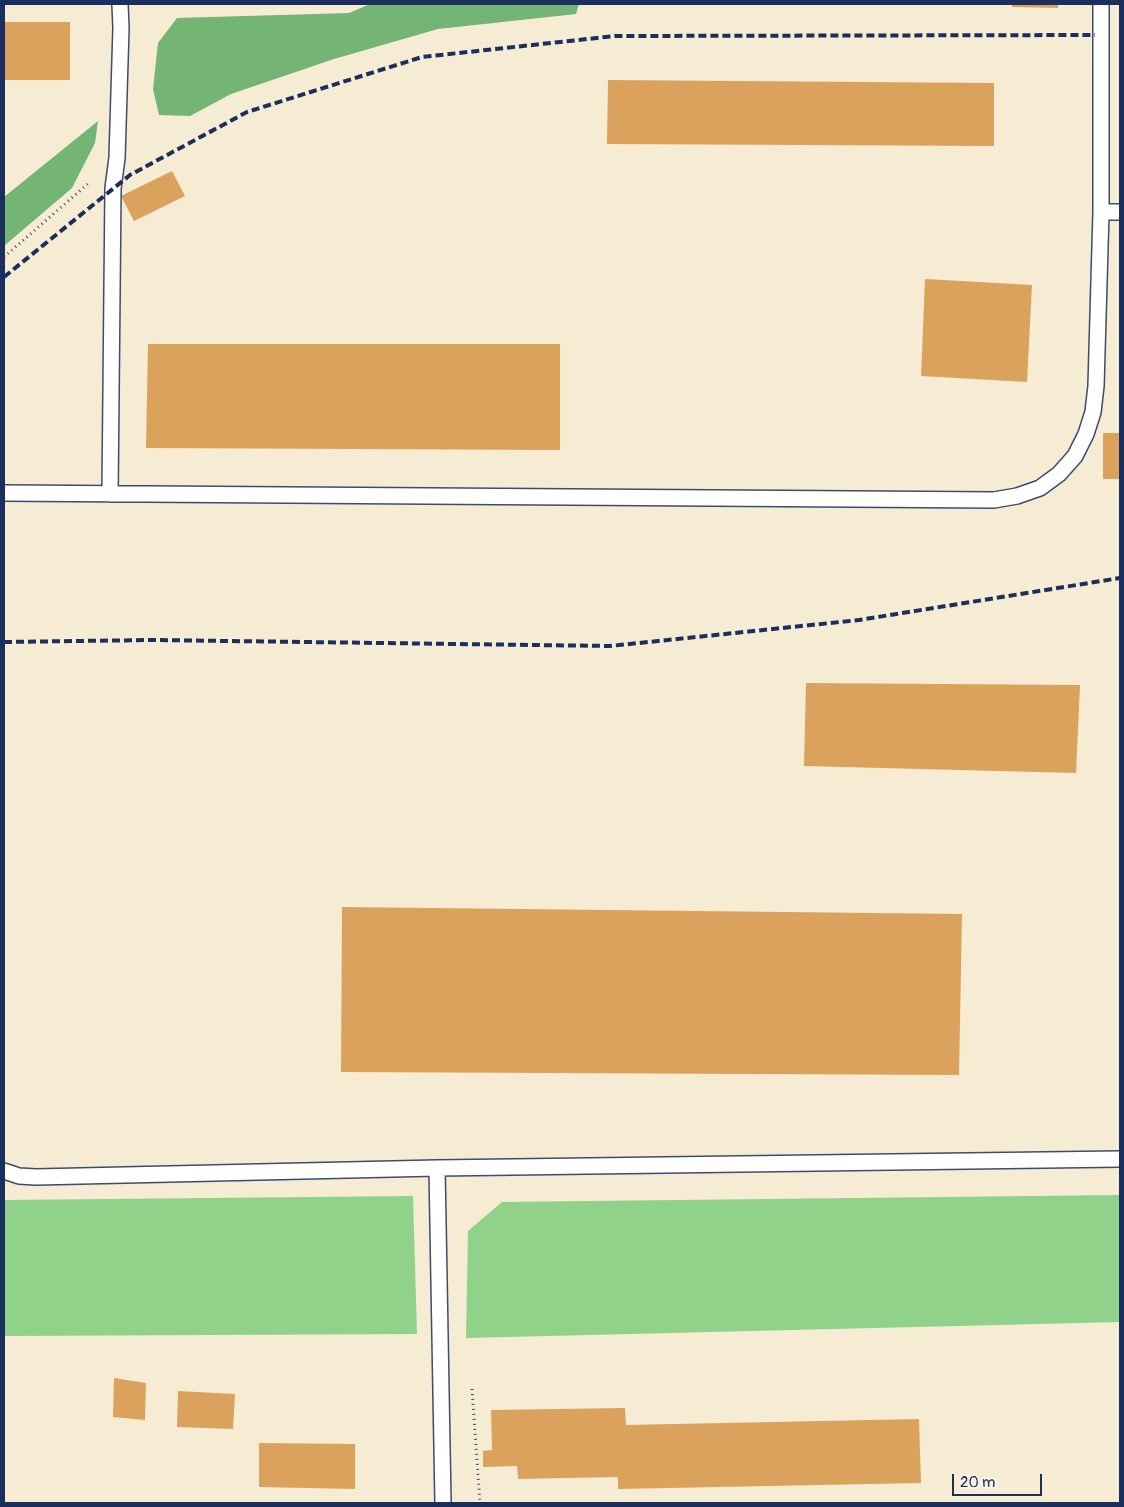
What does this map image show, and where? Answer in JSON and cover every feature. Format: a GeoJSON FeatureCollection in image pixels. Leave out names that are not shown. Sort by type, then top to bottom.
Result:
{"type":"FeatureCollection","features":[{"type":"Feature","properties":{"kind":"lane"},"geometry":{"type":"LineString","coordinates":[[110,494],[113,188],[117,158],[120,4]]}},
{"type":"Feature","properties":{"kind":"lane"},"geometry":{"type":"LineString","coordinates":[[4,493],[984,500],[1017,496],[1040,488],[1059,474],[1075,456],[1086,434],[1093,412],[1096,386],[1101,212],[1101,4]]}},
{"type":"Feature","properties":{"kind":"lane"},"geometry":{"type":"LineString","coordinates":[[1101,212],[1120,212]]}},
{"type":"Feature","properties":{"kind":"lane"},"geometry":{"type":"LineString","coordinates":[[4,1171],[19,1176],[36,1177],[437,1168],[1120,1159]]}},
{"type":"Feature","properties":{"kind":"lane"},"geometry":{"type":"LineString","coordinates":[[437,1168],[443,1503]]}},
{"type":"Feature","properties":{"kind":"path"},"geometry":{"type":"LineString","coordinates":[[4,257],[117,158]]}},
{"type":"Feature","properties":{"kind":"path"},"geometry":{"type":"LineString","coordinates":[[472,1389],[480,1503]]}},
{"type":"Feature","properties":{"kind":"green space"},"geometry":{"type":"Polygon","coordinates":[[[370,4],[579,4],[576,14],[438,29],[334,59],[231,94],[190,116],[159,115],[153,89],[158,43],[177,18],[349,13],[370,4]]]}},
{"type":"Feature","properties":{"kind":"green space"},"geometry":{"type":"Polygon","coordinates":[[[98,121],[95,143],[72,188],[4,246],[4,197],[98,121]]]}},
{"type":"Feature","properties":{"kind":"green space"},"geometry":{"type":"Polygon","coordinates":[[[1120,1195],[1120,1322],[466,1338],[468,1231],[502,1202],[1120,1195]]]}},
{"type":"Feature","properties":{"kind":"green space"},"geometry":{"type":"Polygon","coordinates":[[[413,1196],[417,1334],[4,1336],[4,1200],[413,1196]]]}},
{"type":"Feature","properties":{"kind":"building"},"geometry":{"type":"Polygon","coordinates":[[[1012,4],[1058,4],[1058,8],[1012,7],[1012,4]]]}},
{"type":"Feature","properties":{"kind":"building"},"geometry":{"type":"Polygon","coordinates":[[[4,22],[70,22],[70,80],[4,80],[4,22]]]}},
{"type":"Feature","properties":{"kind":"building"},"geometry":{"type":"Polygon","coordinates":[[[608,80],[994,83],[994,146],[607,144],[608,80]]]}},
{"type":"Feature","properties":{"kind":"building"},"geometry":{"type":"Polygon","coordinates":[[[172,171],[185,196],[134,221],[121,196],[172,171]]]}},
{"type":"Feature","properties":{"kind":"building"},"geometry":{"type":"Polygon","coordinates":[[[925,279],[1032,285],[1027,382],[921,376],[925,279]]]}},
{"type":"Feature","properties":{"kind":"building"},"geometry":{"type":"Polygon","coordinates":[[[148,344],[560,344],[560,450],[146,448],[148,344]]]}},
{"type":"Feature","properties":{"kind":"building"},"geometry":{"type":"Polygon","coordinates":[[[1103,433],[1120,433],[1120,479],[1103,479],[1103,433]]]}},
{"type":"Feature","properties":{"kind":"building"},"geometry":{"type":"Polygon","coordinates":[[[806,683],[1080,685],[1076,773],[804,766],[806,683]]]}},
{"type":"Feature","properties":{"kind":"building"},"geometry":{"type":"Polygon","coordinates":[[[342,907],[962,914],[959,1075],[341,1072],[342,907]]]}},
{"type":"Feature","properties":{"kind":"building"},"geometry":{"type":"Polygon","coordinates":[[[114,1378],[146,1383],[145,1420],[113,1417],[114,1378]]]}},
{"type":"Feature","properties":{"kind":"building"},"geometry":{"type":"Polygon","coordinates":[[[178,1391],[235,1394],[233,1429],[177,1427],[178,1391]]]}},
{"type":"Feature","properties":{"kind":"building"},"geometry":{"type":"Polygon","coordinates":[[[625,1408],[626,1425],[919,1419],[921,1483],[618,1489],[618,1477],[518,1479],[517,1466],[483,1467],[483,1451],[492,1450],[491,1410],[625,1408]]]}},
{"type":"Feature","properties":{"kind":"building"},"geometry":{"type":"Polygon","coordinates":[[[259,1443],[355,1444],[355,1489],[259,1487],[259,1443]]]}},
{"type":"Feature","properties":{"kind":"railway"},"geometry":{"type":"LineString","coordinates":[[4,277],[130,175],[247,112],[422,57],[615,36],[1095,35]]}},
{"type":"Feature","properties":{"kind":"railway"},"geometry":{"type":"LineString","coordinates":[[4,642],[152,640],[610,646],[859,620],[1120,578]]}}]}
